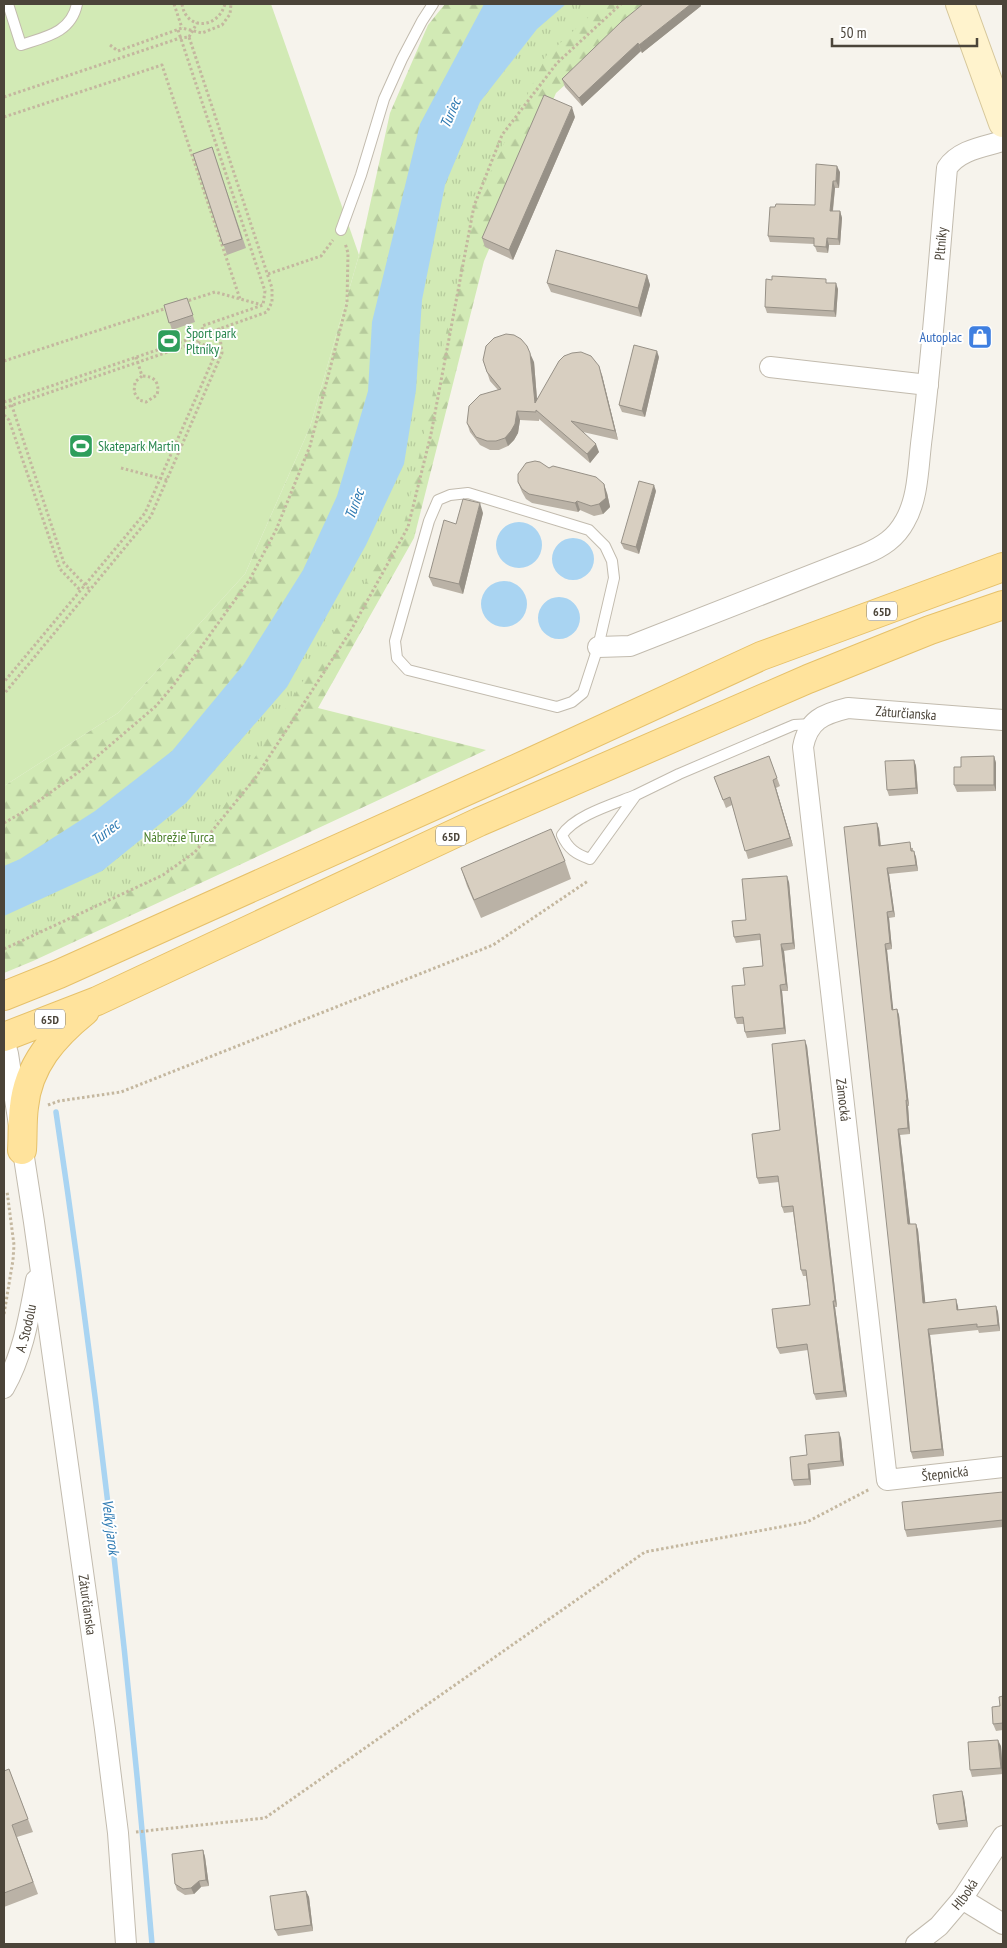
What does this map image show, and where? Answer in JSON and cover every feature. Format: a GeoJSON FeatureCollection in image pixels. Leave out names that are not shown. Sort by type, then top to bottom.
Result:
{"type":"FeatureCollection","features":[{"type":"Feature","properties":{"kind":"main road","name":"65D"},"geometry":{"type":"LineString","coordinates":[[4,996],[68,970],[531,762],[761,656],[1003,567]]}},
{"type":"Feature","properties":{"kind":"main road","name":"65D"},"geometry":{"type":"LineString","coordinates":[[4,1036],[97,1001],[479,822],[808,679],[930,630],[1003,604]]}},
{"type":"Feature","properties":{"kind":"main road"},"geometry":{"type":"LineString","coordinates":[[22,1150],[24,1107],[29,1083],[42,1054],[71,1022],[97,1001]]}},
{"type":"Feature","properties":{"kind":"main road"},"geometry":{"type":"LineString","coordinates":[[4,1126],[22,1150]]}},
{"type":"Feature","properties":{"kind":"street"},"geometry":{"type":"LineString","coordinates":[[960,4],[1003,122]]}},
{"type":"Feature","properties":{"kind":"street","name":"Pltníky"},"geometry":{"type":"LineString","coordinates":[[598,647],[630,646],[882,547],[893,537],[905,522],[914,500],[928,385],[947,168],[953,159],[967,152],[1003,141]]}},
{"type":"Feature","properties":{"kind":"street"},"geometry":{"type":"LineString","coordinates":[[770,367],[928,385]]}},
{"type":"Feature","properties":{"kind":"street","name":"Záturčianska"},"geometry":{"type":"LineString","coordinates":[[813,724],[829,713],[848,708],[1003,720]]}},
{"type":"Feature","properties":{"kind":"street","name":"Zámocká"},"geometry":{"type":"LineString","coordinates":[[813,724],[806,734],[803,747],[887,1480]]}},
{"type":"Feature","properties":{"kind":"street","name":"Záturčianska"},"geometry":{"type":"LineString","coordinates":[[4,1040],[8,1054],[39,1266],[118,1833],[126,1944]]}},
{"type":"Feature","properties":{"kind":"street","name":"A. Stodolu"},"geometry":{"type":"LineString","coordinates":[[4,1388],[11,1376],[20,1351],[29,1318],[39,1266]]}},
{"type":"Feature","properties":{"kind":"street","name":"Štepnická"},"geometry":{"type":"LineString","coordinates":[[887,1480],[1003,1467]]}},
{"type":"Feature","properties":{"kind":"street","name":"Hlboká"},"geometry":{"type":"LineString","coordinates":[[916,1944],[939,1926],[962,1899],[1003,1836]]}},
{"type":"Feature","properties":{"kind":"street"},"geometry":{"type":"LineString","coordinates":[[962,1899],[1003,1924]]}},
{"type":"Feature","properties":{"kind":"lane"},"geometry":{"type":"LineString","coordinates":[[8,4],[21,44],[55,34],[67,26],[77,4]]}},
{"type":"Feature","properties":{"kind":"lane"},"geometry":{"type":"LineString","coordinates":[[341,230],[361,175],[384,99],[402,59],[433,4]]}},
{"type":"Feature","properties":{"kind":"lane"},"geometry":{"type":"LineString","coordinates":[[468,493],[589,530],[605,546],[612,561],[614,578],[598,647],[583,693],[572,702],[557,707],[408,670],[398,658],[395,641],[429,521],[438,500],[450,495],[468,493]]}},
{"type":"Feature","properties":{"kind":"lane"},"geometry":{"type":"LineString","coordinates":[[636,795],[590,859],[575,854],[565,842],[562,834],[568,826],[578,820],[636,795],[678,774],[794,725],[813,724]]}},
{"type":"Feature","properties":{"kind":"path"},"geometry":{"type":"LineString","coordinates":[[174,4],[180,29],[180,38],[265,291],[263,305]]}},
{"type":"Feature","properties":{"kind":"path"},"geometry":{"type":"LineString","coordinates":[[182,4],[185,14],[197,23],[212,22],[223,11],[225,4]]}},
{"type":"Feature","properties":{"kind":"path"},"geometry":{"type":"LineString","coordinates":[[110,45],[118,51],[180,29],[202,33],[222,25],[230,14],[231,4]]}},
{"type":"Feature","properties":{"kind":"path"},"geometry":{"type":"LineString","coordinates":[[4,949],[163,875],[196,852],[261,769],[350,632],[408,526],[431,434],[474,206],[502,135],[557,63],[621,4]]}},
{"type":"Feature","properties":{"kind":"path"},"geometry":{"type":"LineString","coordinates":[[4,97],[180,38],[188,37],[197,23]]}},
{"type":"Feature","properties":{"kind":"path"},"geometry":{"type":"LineString","coordinates":[[4,402],[267,312],[272,302],[272,288],[268,274],[188,37]]}},
{"type":"Feature","properties":{"kind":"path"},"geometry":{"type":"LineString","coordinates":[[4,117],[162,64],[240,299]]}},
{"type":"Feature","properties":{"kind":"path"},"geometry":{"type":"LineString","coordinates":[[268,274],[321,256],[341,230]]}},
{"type":"Feature","properties":{"kind":"path"},"geometry":{"type":"LineString","coordinates":[[4,823],[25,812],[80,771],[156,706],[173,686],[250,579],[276,530],[293,491],[310,446],[324,400],[347,303],[348,253],[341,230]]}},
{"type":"Feature","properties":{"kind":"path"},"geometry":{"type":"LineString","coordinates":[[178,304],[215,292],[263,305]]}},
{"type":"Feature","properties":{"kind":"path"},"geometry":{"type":"LineString","coordinates":[[4,408],[198,342],[203,334],[202,326],[263,305]]}},
{"type":"Feature","properties":{"kind":"path"},"geometry":{"type":"LineString","coordinates":[[4,362],[169,307]]}},
{"type":"Feature","properties":{"kind":"path"},"geometry":{"type":"LineString","coordinates":[[4,694],[151,516],[222,354],[219,329]]}},
{"type":"Feature","properties":{"kind":"path"},"geometry":{"type":"LineString","coordinates":[[4,680],[86,586],[145,513],[214,357],[211,348],[198,342]]}},
{"type":"Feature","properties":{"kind":"path"},"geometry":{"type":"LineString","coordinates":[[136,357],[142,376]]}},
{"type":"Feature","properties":{"kind":"path"},"geometry":{"type":"LineString","coordinates":[[142,376],[150,376],[159,387],[157,395],[146,402],[139,400],[134,392],[135,382],[142,376]]}},
{"type":"Feature","properties":{"kind":"path"},"geometry":{"type":"LineString","coordinates":[[10,400],[64,563],[90,590]]}},
{"type":"Feature","properties":{"kind":"path"},"geometry":{"type":"LineString","coordinates":[[4,415],[9,420],[60,569],[81,591]]}},
{"type":"Feature","properties":{"kind":"path"},"geometry":{"type":"LineString","coordinates":[[121,468],[167,480]]}},
{"type":"Feature","properties":{"kind":"path"},"geometry":{"type":"LineString","coordinates":[[45,1107],[59,1101],[121,1092],[494,945],[588,881]]}},
{"type":"Feature","properties":{"kind":"path"},"geometry":{"type":"LineString","coordinates":[[4,1314],[14,1245],[6,1182]]}},
{"type":"Feature","properties":{"kind":"path"},"geometry":{"type":"LineString","coordinates":[[133,1832],[265,1818],[645,1552],[807,1522],[887,1480]]}},
{"type":"Feature","properties":{"kind":"green space","name":"Šport park Pltníky"},"geometry":{"type":"Polygon","coordinates":[[[4,4],[271,4],[359,255],[310,427],[245,574],[118,713],[4,786],[4,4]]]}},
{"type":"Feature","properties":{"kind":"green space"},"geometry":{"type":"Polygon","coordinates":[[[445,4],[655,4],[556,93],[484,261],[414,538],[318,708],[486,750],[4,973],[4,786],[118,713],[245,574],[310,427],[359,255],[390,113],[428,25],[445,4]]]}},
{"type":"Feature","properties":{"kind":"green space","name":"Nábrežie Turca"},"geometry":{"type":"Polygon","coordinates":[[[566,4],[603,4],[546,56],[474,206],[405,520],[195,852],[163,875],[4,949],[4,916],[102,871],[186,803],[287,687],[366,545],[404,464],[416,390],[422,300],[445,186],[480,102],[537,29],[566,4]]]}},
{"type":"Feature","properties":{"kind":"water","name":"Turiec"},"geometry":{"type":"Polygon","coordinates":[[[484,4],[566,4],[537,29],[480,102],[445,185],[422,300],[416,390],[404,464],[366,545],[287,687],[186,803],[102,871],[4,916],[4,866],[20,859],[95,811],[172,751],[244,664],[303,570],[337,496],[368,391],[372,322],[420,124],[484,4]]]}},
{"type":"Feature","properties":{"kind":"water"},"geometry":{"type":"Polygon","coordinates":[[[524,522],[536,528],[541,536],[541,554],[536,562],[528,567],[514,568],[502,562],[497,554],[496,540],[502,528],[510,523],[524,522]]]}},
{"type":"Feature","properties":{"kind":"water"},"geometry":{"type":"Polygon","coordinates":[[[573,538],[588,544],[594,559],[588,574],[573,580],[558,574],[552,559],[558,544],[573,538]]]}},
{"type":"Feature","properties":{"kind":"water"},"geometry":{"type":"Polygon","coordinates":[[[509,581],[521,587],[526,595],[526,613],[521,621],[513,626],[499,627],[487,621],[482,613],[481,599],[487,587],[495,582],[509,581]]]}},
{"type":"Feature","properties":{"kind":"water"},"geometry":{"type":"Polygon","coordinates":[[[559,597],[574,603],[580,618],[574,633],[559,639],[544,633],[538,618],[544,603],[559,597]]]}},
{"type":"Feature","properties":{"kind":"building"},"geometry":{"type":"Polygon","coordinates":[[[643,4],[691,4],[639,45],[638,43],[579,98],[562,79],[621,22],[643,4]]]}},
{"type":"Feature","properties":{"kind":"building"},"geometry":{"type":"Polygon","coordinates":[[[544,95],[572,107],[509,250],[482,238],[544,95]]]}},
{"type":"Feature","properties":{"kind":"building"},"geometry":{"type":"Polygon","coordinates":[[[212,147],[242,239],[223,245],[193,154],[212,147]]]}},
{"type":"Feature","properties":{"kind":"building"},"geometry":{"type":"Polygon","coordinates":[[[816,164],[837,166],[836,181],[833,181],[830,211],[840,211],[838,239],[827,238],[826,247],[814,246],[814,238],[768,236],[770,207],[775,207],[776,204],[815,205],[816,164]]]}},
{"type":"Feature","properties":{"kind":"building"},"geometry":{"type":"Polygon","coordinates":[[[556,250],[647,275],[638,308],[547,283],[556,250]]]}},
{"type":"Feature","properties":{"kind":"building"},"geometry":{"type":"Polygon","coordinates":[[[772,276],[826,279],[826,283],[836,283],[834,311],[765,307],[766,279],[772,280],[772,276]]]}},
{"type":"Feature","properties":{"kind":"building"},"geometry":{"type":"Polygon","coordinates":[[[187,298],[193,315],[169,323],[164,305],[187,298]]]}},
{"type":"Feature","properties":{"kind":"building"},"geometry":{"type":"Polygon","coordinates":[[[506,334],[514,335],[521,339],[530,353],[535,403],[559,361],[564,356],[581,352],[591,356],[599,366],[615,431],[571,421],[596,444],[587,454],[536,410],[536,412],[517,411],[515,424],[505,438],[487,441],[476,437],[467,423],[469,406],[480,395],[501,389],[487,372],[483,360],[486,346],[494,338],[506,334]]]}},
{"type":"Feature","properties":{"kind":"building"},"geometry":{"type":"Polygon","coordinates":[[[634,345],[657,351],[642,411],[619,405],[634,345]]]}},
{"type":"Feature","properties":{"kind":"building"},"geometry":{"type":"Polygon","coordinates":[[[535,461],[549,468],[553,466],[596,477],[604,484],[606,498],[599,504],[591,506],[577,501],[575,503],[529,494],[522,489],[518,482],[518,474],[526,463],[535,461]]]}},
{"type":"Feature","properties":{"kind":"building"},"geometry":{"type":"Polygon","coordinates":[[[639,481],[654,485],[636,547],[621,543],[639,481]]]}},
{"type":"Feature","properties":{"kind":"building"},"geometry":{"type":"Polygon","coordinates":[[[463,499],[480,503],[459,584],[429,577],[444,520],[456,524],[463,499]]]}},
{"type":"Feature","properties":{"kind":"building"},"geometry":{"type":"Polygon","coordinates":[[[769,756],[777,778],[773,780],[790,838],[745,851],[730,797],[723,800],[714,777],[769,756]]]}},
{"type":"Feature","properties":{"kind":"building"},"geometry":{"type":"Polygon","coordinates":[[[994,756],[994,785],[954,785],[954,767],[961,767],[961,757],[994,756]]]}},
{"type":"Feature","properties":{"kind":"building"},"geometry":{"type":"Polygon","coordinates":[[[914,760],[916,788],[887,790],[885,761],[914,760]]]}},
{"type":"Feature","properties":{"kind":"building"},"geometry":{"type":"Polygon","coordinates":[[[877,823],[879,846],[910,842],[911,851],[914,851],[916,865],[887,868],[893,911],[887,912],[890,943],[885,944],[892,1010],[897,1009],[907,1100],[908,1128],[898,1129],[908,1224],[916,1224],[923,1303],[956,1299],[957,1310],[996,1306],[998,1325],[977,1327],[977,1324],[928,1329],[942,1449],[911,1452],[844,827],[877,823]]]}},
{"type":"Feature","properties":{"kind":"building"},"geometry":{"type":"Polygon","coordinates":[[[551,829],[565,861],[474,900],[461,868],[551,829]]]}},
{"type":"Feature","properties":{"kind":"building"},"geometry":{"type":"Polygon","coordinates":[[[787,876],[793,943],[781,944],[786,984],[780,985],[784,1028],[745,1032],[743,1017],[735,1018],[732,986],[745,985],[743,968],[763,966],[760,934],[734,937],[732,921],[746,920],[742,879],[787,876]]]}},
{"type":"Feature","properties":{"kind":"building"},"geometry":{"type":"Polygon","coordinates":[[[805,1040],[844,1391],[814,1394],[807,1344],[777,1348],[772,1309],[810,1305],[806,1270],[801,1270],[793,1206],[782,1207],[778,1176],[757,1178],[752,1134],[780,1130],[772,1044],[805,1040]]]}},
{"type":"Feature","properties":{"kind":"building"},"geometry":{"type":"Polygon","coordinates":[[[839,1432],[841,1461],[808,1464],[809,1479],[792,1480],[790,1457],[807,1455],[805,1435],[839,1432]]]}},
{"type":"Feature","properties":{"kind":"building"},"geometry":{"type":"Polygon","coordinates":[[[1003,1492],[1003,1520],[905,1530],[902,1502],[1003,1492]]]}},
{"type":"Feature","properties":{"kind":"building"},"geometry":{"type":"Polygon","coordinates":[[[1003,1696],[1003,1723],[993,1724],[992,1707],[1000,1706],[999,1697],[1003,1696]]]}},
{"type":"Feature","properties":{"kind":"building"},"geometry":{"type":"Polygon","coordinates":[[[998,1740],[1001,1768],[970,1770],[968,1742],[998,1740]]]}},
{"type":"Feature","properties":{"kind":"building"},"geometry":{"type":"Polygon","coordinates":[[[9,1769],[28,1819],[12,1825],[33,1882],[4,1893],[4,1771],[9,1769]]]}},
{"type":"Feature","properties":{"kind":"building"},"geometry":{"type":"Polygon","coordinates":[[[962,1791],[966,1820],[937,1824],[933,1795],[962,1791]]]}},
{"type":"Feature","properties":{"kind":"building"},"geometry":{"type":"Polygon","coordinates":[[[203,1850],[206,1880],[199,1881],[191,1888],[183,1889],[175,1884],[172,1854],[203,1850]]]}},
{"type":"Feature","properties":{"kind":"building"},"geometry":{"type":"Polygon","coordinates":[[[306,1891],[311,1925],[275,1930],[270,1896],[306,1891]]]}},
{"type":"Feature","properties":{"kind":"waterway","name":"Veľký jarok"},"geometry":{"type":"LineString","coordinates":[[56,1112],[85,1319],[111,1527],[152,1944]]}},
{"type":"Feature","properties":{"kind":"place","name":"Autoplac"},"geometry":{"type":"Point","coordinates":[980,337]}},
{"type":"Feature","properties":{"kind":"place","name":"Šport park Pltníky"},"geometry":{"type":"Point","coordinates":[169,341]}},
{"type":"Feature","properties":{"kind":"place","name":"Skatepark Martin"},"geometry":{"type":"Point","coordinates":[81,446]}}]}
